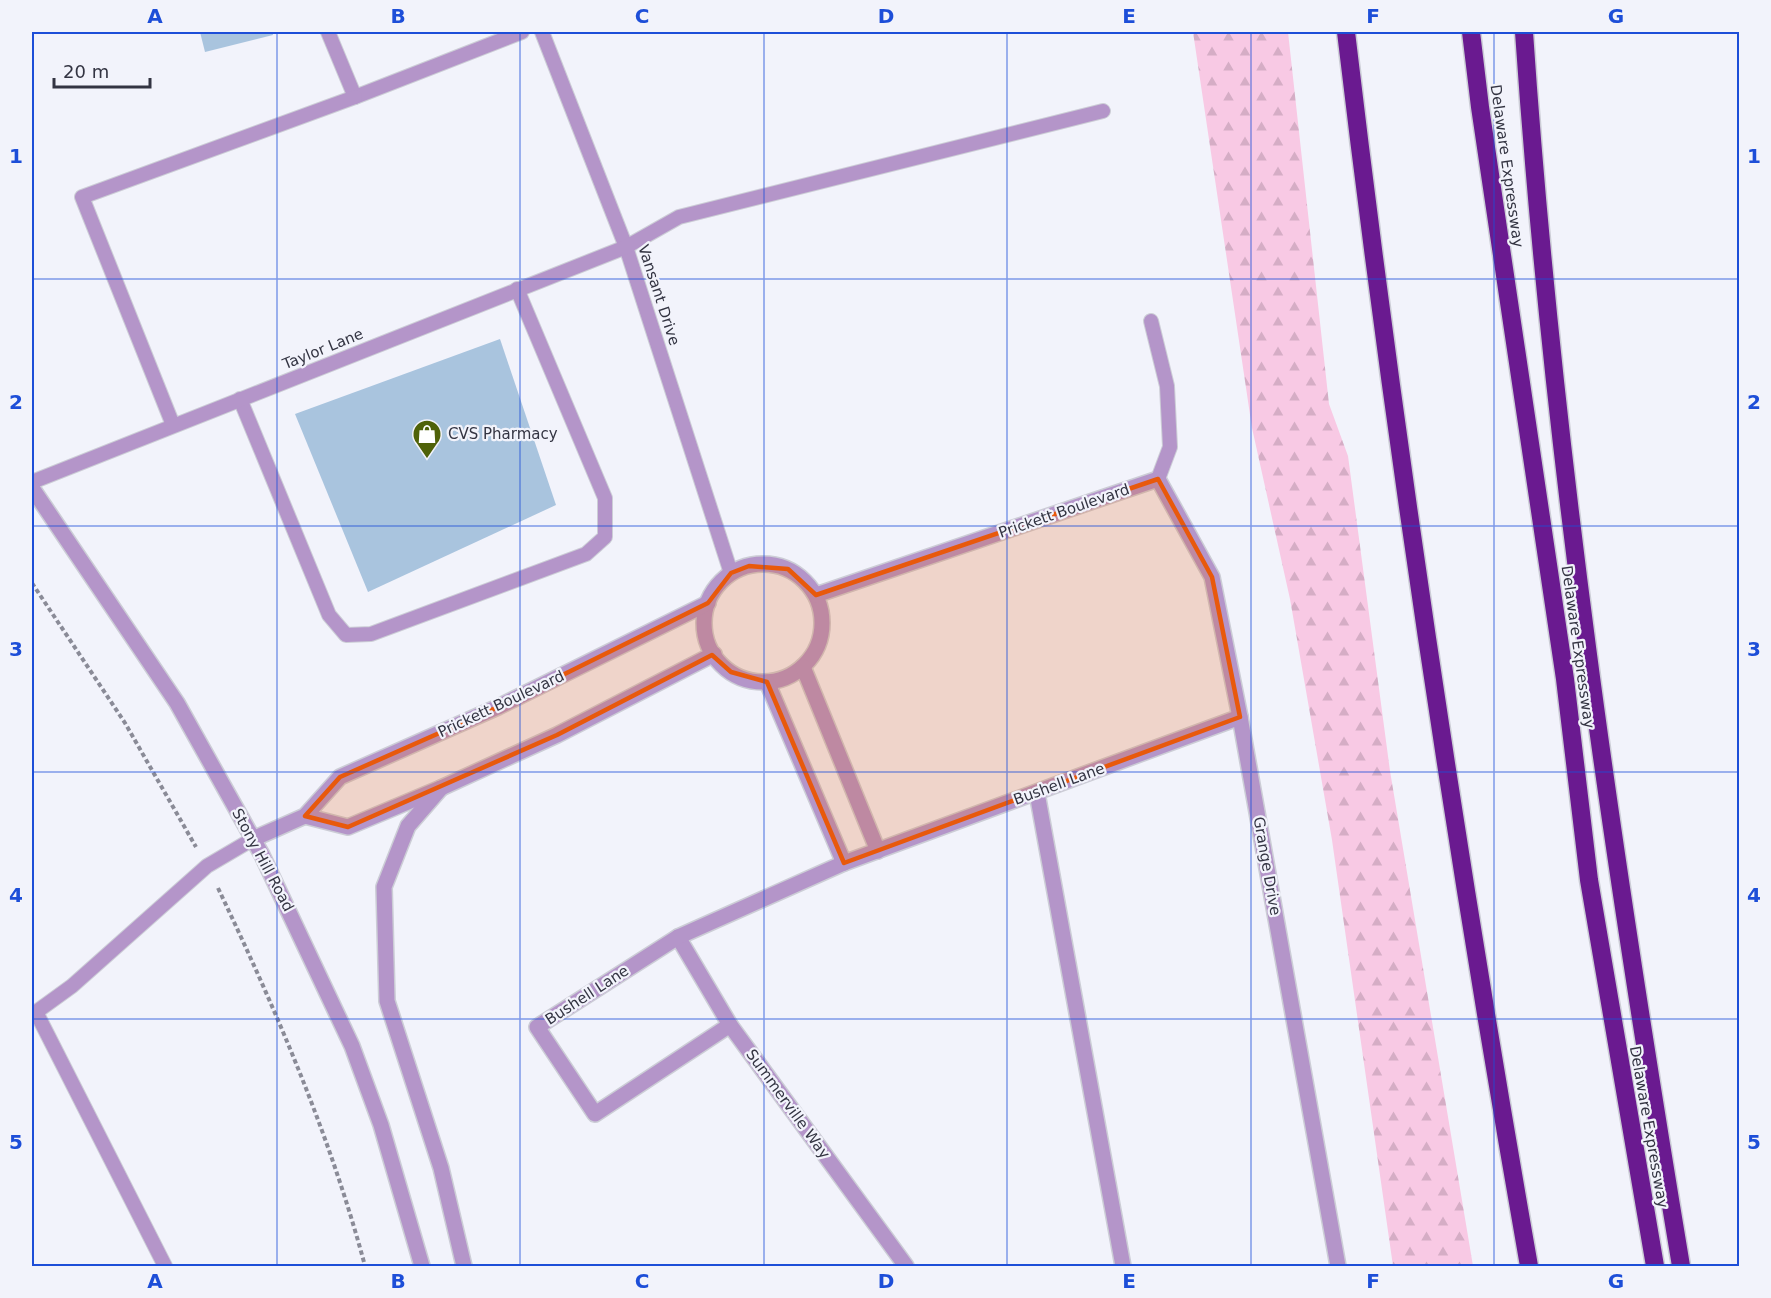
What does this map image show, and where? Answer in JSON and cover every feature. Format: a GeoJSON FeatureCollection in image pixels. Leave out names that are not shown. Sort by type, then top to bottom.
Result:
{"type":"FeatureCollection","features":[{"type":"Feature","properties":{"kind":"highway"},"geometry":{"type":"LineString","coordinates":[[1346,32],[1411,536],[1495,1071],[1529,1266]]}},
{"type":"Feature","properties":{"kind":"highway","name":"Delaware Expressway"},"geometry":{"type":"LineString","coordinates":[[1471,32],[1481,118],[1566,679],[1589,880],[1655,1266]]}},
{"type":"Feature","properties":{"kind":"highway"},"geometry":{"type":"LineString","coordinates":[[1524,32],[1542,236],[1586,635],[1641,1021],[1681,1266]]}},
{"type":"Feature","properties":{"kind":"street","name":"Prickett Boulevard"},"geometry":{"type":"LineString","coordinates":[[816,596],[1158,478]]}},
{"type":"Feature","properties":{"kind":"street","name":"Grange Drive"},"geometry":{"type":"LineString","coordinates":[[1158,478],[1212,577],[1240,717],[1338,1266]]}},
{"type":"Feature","properties":{"kind":"street","name":"Stony Hill Road"},"geometry":{"type":"LineString","coordinates":[[32,488],[177,703],[253,839],[307,947],[352,1046],[381,1125],[422,1266]]}},
{"type":"Feature","properties":{"kind":"street"},"geometry":{"type":"LineString","coordinates":[[769,564],[788,569],[804,580],[816,596],[822,614],[822,634],[816,652],[803,667],[786,678],[767,682],[748,680],[731,672],[714,654],[707,641],[704,622],[708,603],[717,586],[731,573],[749,566],[769,564]]}},
{"type":"Feature","properties":{"kind":"street","name":"Prickett Boulevard"},"geometry":{"type":"LineString","coordinates":[[253,839],[305,816],[340,777],[498,708],[708,603]]}},
{"type":"Feature","properties":{"kind":"street"},"geometry":{"type":"LineString","coordinates":[[305,816],[348,826],[441,788],[557,735],[714,654]]}},
{"type":"Feature","properties":{"kind":"street"},"geometry":{"type":"LineString","coordinates":[[803,667],[878,851]]}},
{"type":"Feature","properties":{"kind":"street"},"geometry":{"type":"LineString","coordinates":[[767,682],[844,863]]}},
{"type":"Feature","properties":{"kind":"street","name":"Bushell Lane"},"geometry":{"type":"LineString","coordinates":[[730,1024],[595,1114],[537,1027],[678,937],[844,863],[1240,717]]}},
{"type":"Feature","properties":{"kind":"street"},"geometry":{"type":"LineString","coordinates":[[441,788],[408,826],[384,887],[387,1001],[441,1168],[465,1266]]}},
{"type":"Feature","properties":{"kind":"street"},"geometry":{"type":"LineString","coordinates":[[1037,793],[1123,1266]]}},
{"type":"Feature","properties":{"kind":"street","name":"Summerville Way"},"geometry":{"type":"LineString","coordinates":[[678,937],[730,1024],[906,1266]]}},
{"type":"Feature","properties":{"kind":"lane"},"geometry":{"type":"LineString","coordinates":[[328,32],[355,97]]}},
{"type":"Feature","properties":{"kind":"lane"},"geometry":{"type":"LineString","coordinates":[[173,425],[82,197],[355,97],[522,32]]}},
{"type":"Feature","properties":{"kind":"lane","name":"Vansant Drive"},"geometry":{"type":"LineString","coordinates":[[542,32],[626,247],[731,573]]}},
{"type":"Feature","properties":{"kind":"lane","name":"Taylor Lane"},"geometry":{"type":"LineString","coordinates":[[32,482],[626,247],[679,217],[1103,111]]}},
{"type":"Feature","properties":{"kind":"lane"},"geometry":{"type":"LineString","coordinates":[[240,399],[329,615],[346,635],[371,634],[586,554],[605,537],[605,498],[517,290]]}},
{"type":"Feature","properties":{"kind":"lane"},"geometry":{"type":"LineString","coordinates":[[1151,321],[1167,387],[1170,447],[1158,478]]}},
{"type":"Feature","properties":{"kind":"lane"},"geometry":{"type":"LineString","coordinates":[[165,1266],[34,1014],[72,986],[207,866],[253,839]]}},
{"type":"Feature","properties":{"kind":"path"},"geometry":{"type":"LineString","coordinates":[[32,583],[125,723],[207,866],[266,989],[314,1108],[365,1266]]}},
{"type":"Feature","properties":{"kind":"highlighted area"},"geometry":{"type":"Polygon","coordinates":[[[1158,479],[1212,577],[1240,717],[844,863],[767,682],[731,672],[712,655],[557,735],[348,827],[305,816],[340,777],[498,707],[708,603],[731,573],[749,566],[788,569],[816,595],[1158,479]]]}},
{"type":"Feature","properties":{"kind":"green space"},"geometry":{"type":"Polygon","coordinates":[[[1193,32],[1288,32],[1329,404],[1348,456],[1390,771],[1473,1266],[1393,1266],[1332,840],[1290,599],[1252,428],[1193,32]]]}},
{"type":"Feature","properties":{"kind":"building"},"geometry":{"type":"Polygon","coordinates":[[[200,32],[272,32],[273,35],[205,52],[200,32]]]}},
{"type":"Feature","properties":{"kind":"building","name":"CVS Pharmacy"},"geometry":{"type":"Polygon","coordinates":[[[500,339],[556,505],[368,592],[295,414],[500,339]]]}},
{"type":"Feature","properties":{"kind":"place","name":"CVS Pharmacy"},"geometry":{"type":"Point","coordinates":[427,460]}}]}
